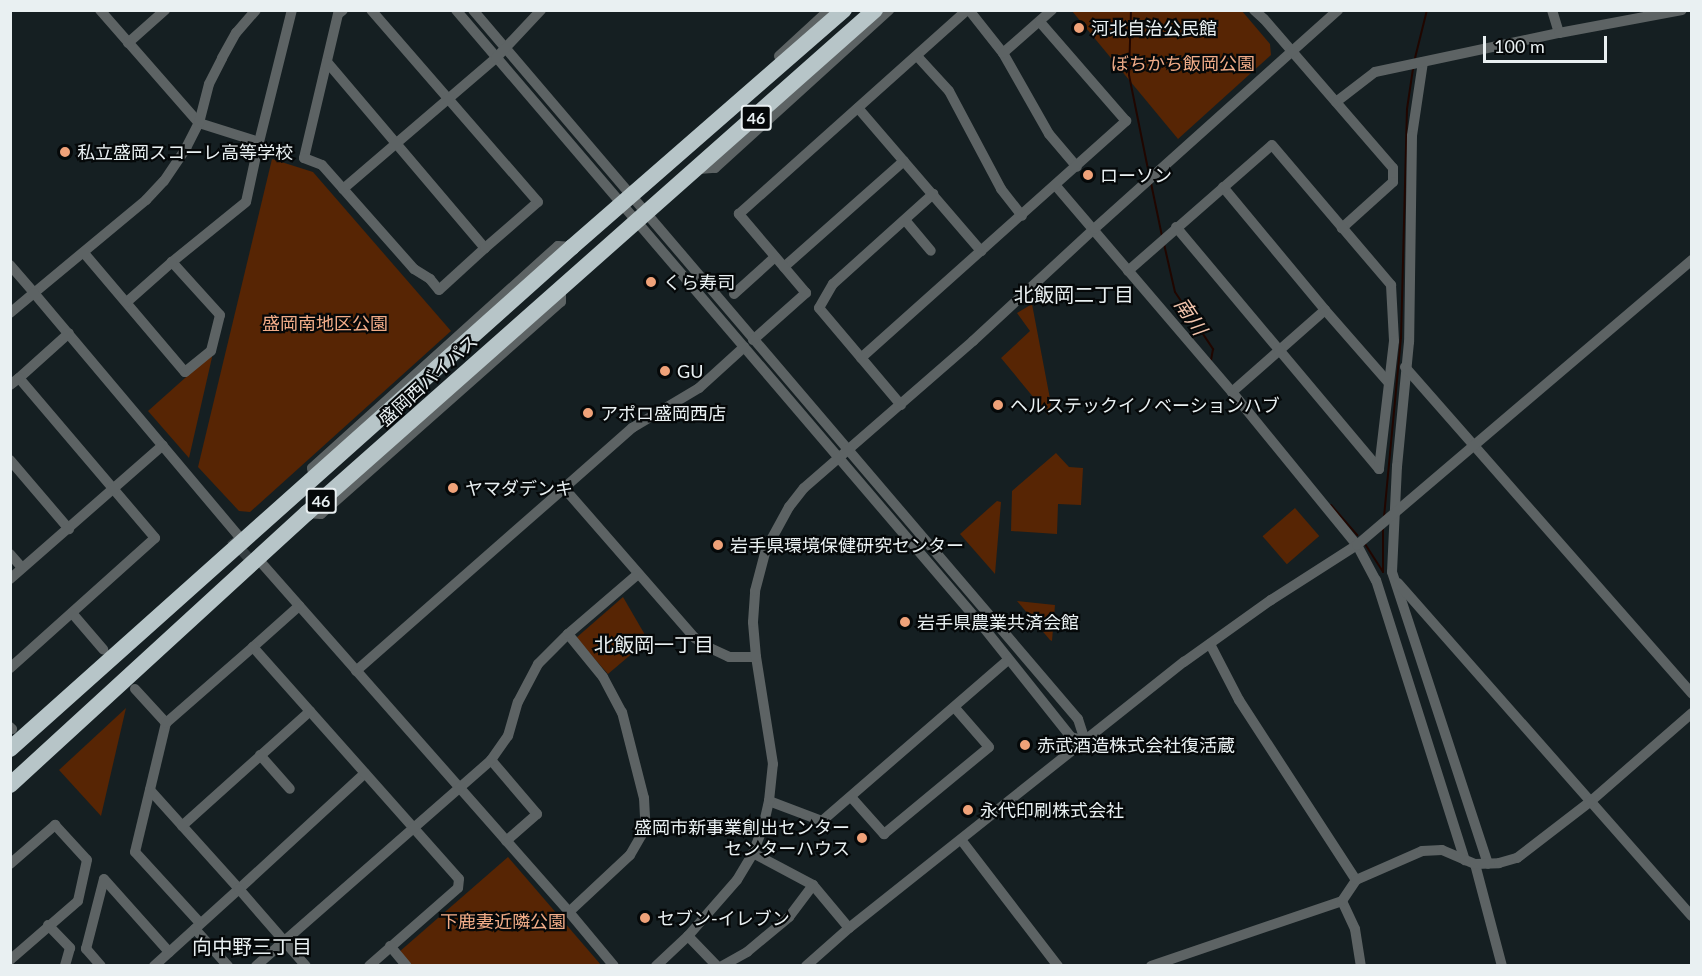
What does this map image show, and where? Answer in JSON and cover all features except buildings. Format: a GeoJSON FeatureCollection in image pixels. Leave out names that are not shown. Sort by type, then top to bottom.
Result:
{"type":"FeatureCollection","features":[{"type":"Feature","properties":{"kind":"highway","name":"盛岡西バイパス"},"geometry":{"type":"LineString","coordinates":[[10,749],[572,247],[709,131],[844,10]]}},
{"type":"Feature","properties":{"kind":"highway","name":"盛岡西バイパス"},"geometry":{"type":"LineString","coordinates":[[10,785],[307,513],[641,216],[699,169],[875,10]]}},
{"type":"Feature","properties":{"kind":"street"},"geometry":{"type":"LineString","coordinates":[[100,10],[199,123],[259,142]]}},
{"type":"Feature","properties":{"kind":"street"},"geometry":{"type":"LineString","coordinates":[[128,43],[165,10]]}},
{"type":"Feature","properties":{"kind":"street"},"geometry":{"type":"LineString","coordinates":[[10,313],[146,200],[164,181],[199,123],[209,84],[222,58],[237,33],[256,10]]}},
{"type":"Feature","properties":{"kind":"street"},"geometry":{"type":"LineString","coordinates":[[127,302],[246,202],[292,10]]}},
{"type":"Feature","properties":{"kind":"street"},"geometry":{"type":"LineString","coordinates":[[343,10],[338,14],[304,158],[322,165],[414,269],[430,279],[439,290],[538,202],[371,10]]}},
{"type":"Feature","properties":{"kind":"street"},"geometry":{"type":"LineString","coordinates":[[456,10],[496,58],[753,340],[848,450],[1078,719],[1085,741]]}},
{"type":"Feature","properties":{"kind":"street"},"geometry":{"type":"LineString","coordinates":[[473,10],[641,216],[744,347],[1071,737],[1085,741]]}},
{"type":"Feature","properties":{"kind":"street"},"geometry":{"type":"LineString","coordinates":[[343,189],[496,58],[541,10]]}},
{"type":"Feature","properties":{"kind":"street"},"geometry":{"type":"LineString","coordinates":[[709,131],[705,123],[829,10]]}},
{"type":"Feature","properties":{"kind":"street"},"geometry":{"type":"LineString","coordinates":[[699,169],[715,168],[889,10]]}},
{"type":"Feature","properties":{"kind":"street"},"geometry":{"type":"LineString","coordinates":[[753,340],[806,292],[739,214],[968,10],[1003,54],[1049,134],[1077,167]]}},
{"type":"Feature","properties":{"kind":"street"},"geometry":{"type":"LineString","coordinates":[[1003,54],[1052,10]]}},
{"type":"Feature","properties":{"kind":"street"},"geometry":{"type":"LineString","coordinates":[[656,966],[688,936],[736,880],[753,853],[769,801],[773,764],[756,657],[753,622],[755,591],[766,549],[789,507],[804,488],[901,405],[1291,50],[1338,10]]}},
{"type":"Feature","properties":{"kind":"street"},"geometry":{"type":"LineString","coordinates":[[1552,10],[1559,33]]}},
{"type":"Feature","properties":{"kind":"street"},"geometry":{"type":"LineString","coordinates":[[1336,102],[1375,72],[1559,33],[1682,10]]}},
{"type":"Feature","properties":{"kind":"street"},"geometry":{"type":"LineString","coordinates":[[1257,14],[1264,18],[1393,168],[1393,182],[1342,228]]}},
{"type":"Feature","properties":{"kind":"street"},"geometry":{"type":"LineString","coordinates":[[861,358],[1126,121],[1040,21]]}},
{"type":"Feature","properties":{"kind":"street"},"geometry":{"type":"LineString","coordinates":[[917,56],[949,91],[1001,189],[1022,216]]}},
{"type":"Feature","properties":{"kind":"street"},"geometry":{"type":"LineString","coordinates":[[327,62],[485,248]]}},
{"type":"Feature","properties":{"kind":"street"},"geometry":{"type":"LineString","coordinates":[[1423,62],[1412,136],[1409,320],[1394,514],[1392,572],[1488,864]]}},
{"type":"Feature","properties":{"kind":"street"},"geometry":{"type":"LineString","coordinates":[[858,108],[981,251]]}},
{"type":"Feature","properties":{"kind":"street"},"geometry":{"type":"LineString","coordinates":[[1128,271],[1176,227],[1272,145],[1391,285],[1394,341],[1379,469],[1176,227]]}},
{"type":"Feature","properties":{"kind":"street"},"geometry":{"type":"LineString","coordinates":[[784,267],[904,161]]}},
{"type":"Feature","properties":{"kind":"street"},"geometry":{"type":"LineString","coordinates":[[1056,186],[1232,392],[1357,545],[1376,580],[1470,862],[1502,966]]}},
{"type":"Feature","properties":{"kind":"street"},"geometry":{"type":"LineString","coordinates":[[1223,187],[1388,382]]}},
{"type":"Feature","properties":{"kind":"street"},"geometry":{"type":"LineString","coordinates":[[901,405],[819,308],[833,284],[933,194]]}},
{"type":"Feature","properties":{"kind":"street"},"geometry":{"type":"LineString","coordinates":[[905,220],[930,250]]}},
{"type":"Feature","properties":{"kind":"street"},"geometry":{"type":"LineString","coordinates":[[84,253],[185,372],[211,351],[220,315],[172,262]]}},
{"type":"Feature","properties":{"kind":"street"},"geometry":{"type":"LineString","coordinates":[[734,294],[775,257]]}},
{"type":"Feature","properties":{"kind":"street"},"geometry":{"type":"LineString","coordinates":[[806,966],[849,928],[1210,644],[1271,600],[1357,545],[1692,260]]}},
{"type":"Feature","properties":{"kind":"street"},"geometry":{"type":"LineString","coordinates":[[10,265],[244,542]]}},
{"type":"Feature","properties":{"kind":"street"},"geometry":{"type":"LineString","coordinates":[[1232,392],[1325,310]]}},
{"type":"Feature","properties":{"kind":"street"},"geometry":{"type":"LineString","coordinates":[[10,668],[155,538],[15,381],[69,333]]}},
{"type":"Feature","properties":{"kind":"street"},"geometry":{"type":"LineString","coordinates":[[356,671],[632,428],[699,388],[744,347]]}},
{"type":"Feature","properties":{"kind":"street"},"geometry":{"type":"LineString","coordinates":[[1405,367],[1692,694]]}},
{"type":"Feature","properties":{"kind":"street"},"geometry":{"type":"LineString","coordinates":[[10,579],[163,445]]}},
{"type":"Feature","properties":{"kind":"street"},"geometry":{"type":"LineString","coordinates":[[10,460],[69,529]]}},
{"type":"Feature","properties":{"kind":"street"},"geometry":{"type":"LineString","coordinates":[[564,488],[695,638],[729,657],[756,657]]}},
{"type":"Feature","properties":{"kind":"street"},"geometry":{"type":"LineString","coordinates":[[10,554],[22,568]]}},
{"type":"Feature","properties":{"kind":"street"},"geometry":{"type":"LineString","coordinates":[[258,559],[614,966]]}},
{"type":"Feature","properties":{"kind":"street"},"geometry":{"type":"LineString","coordinates":[[256,966],[491,760],[508,736],[528,678],[547,654],[568,634],[638,574]]}},
{"type":"Feature","properties":{"kind":"street"},"geometry":{"type":"LineString","coordinates":[[1394,579],[1692,916]]}},
{"type":"Feature","properties":{"kind":"street"},"geometry":{"type":"LineString","coordinates":[[228,966],[135,852],[166,723],[299,606]]}},
{"type":"Feature","properties":{"kind":"street"},"geometry":{"type":"LineString","coordinates":[[72,613],[103,649]]}},
{"type":"Feature","properties":{"kind":"street"},"geometry":{"type":"LineString","coordinates":[[568,634],[603,676],[622,712],[645,809],[640,836],[630,855],[569,912]]}},
{"type":"Feature","properties":{"kind":"street"},"geometry":{"type":"LineString","coordinates":[[1210,644],[1239,700],[1356,880]]}},
{"type":"Feature","properties":{"kind":"street"},"geometry":{"type":"LineString","coordinates":[[253,646],[459,879],[458,888],[369,966]]}},
{"type":"Feature","properties":{"kind":"street"},"geometry":{"type":"LineString","coordinates":[[769,801],[822,821],[1008,660]]}},
{"type":"Feature","properties":{"kind":"street"},"geometry":{"type":"LineString","coordinates":[[135,689],[166,723]]}},
{"type":"Feature","properties":{"kind":"street"},"geometry":{"type":"LineString","coordinates":[[851,797],[884,834],[989,747],[955,708]]}},
{"type":"Feature","properties":{"kind":"street"},"geometry":{"type":"LineString","coordinates":[[182,826],[310,711]]}},
{"type":"Feature","properties":{"kind":"street"},"geometry":{"type":"LineString","coordinates":[[1151,966],[1342,901],[1356,880],[1422,850],[1442,850],[1470,862],[1488,864],[1517,858],[1591,801],[1692,713]]}},
{"type":"Feature","properties":{"kind":"street"},"geometry":{"type":"LineString","coordinates":[[260,755],[290,789]]}},
{"type":"Feature","properties":{"kind":"street"},"geometry":{"type":"LineString","coordinates":[[491,760],[537,814],[506,841]]}},
{"type":"Feature","properties":{"kind":"street"},"geometry":{"type":"LineString","coordinates":[[154,966],[365,773]]}},
{"type":"Feature","properties":{"kind":"street"},"geometry":{"type":"LineString","coordinates":[[150,790],[306,966]]}},
{"type":"Feature","properties":{"kind":"street"},"geometry":{"type":"LineString","coordinates":[[10,864],[55,825],[87,860],[78,901],[10,960]]}},
{"type":"Feature","properties":{"kind":"street"},"geometry":{"type":"LineString","coordinates":[[962,841],[1058,966]]}},
{"type":"Feature","properties":{"kind":"street"},"geometry":{"type":"LineString","coordinates":[[753,853],[813,885],[849,928]]}},
{"type":"Feature","properties":{"kind":"street"},"geometry":{"type":"LineString","coordinates":[[101,966],[86,949],[104,879],[169,952]]}},
{"type":"Feature","properties":{"kind":"street"},"geometry":{"type":"LineString","coordinates":[[722,966],[747,952],[789,916],[813,885]]}},
{"type":"Feature","properties":{"kind":"street"},"geometry":{"type":"LineString","coordinates":[[1342,901],[1355,929],[1361,966]]}},
{"type":"Feature","properties":{"kind":"street"},"geometry":{"type":"LineString","coordinates":[[48,925],[70,948],[65,966]]}},
{"type":"Feature","properties":{"kind":"street"},"geometry":{"type":"LineString","coordinates":[[688,936],[717,966]]}},
{"type":"Feature","properties":{"kind":"street"},"geometry":{"type":"LineString","coordinates":[[390,946],[407,966]]}},
{"type":"Feature","properties":{"kind":"green space","name":"ぼちかち飯岡公園"},"geometry":{"type":"Polygon","coordinates":[[[1072,11],[1242,11],[1270,44],[1271,55],[1178,139],[1072,11]]]}},
{"type":"Feature","properties":{"kind":"green space","name":"盛岡南地区公園"},"geometry":{"type":"Polygon","coordinates":[[[272,159],[313,172],[451,331],[250,512],[239,511],[198,467],[272,159]]]}},
{"type":"Feature","properties":{"kind":"green space"},"geometry":{"type":"Polygon","coordinates":[[[1032,304],[1051,404],[1048,415],[1001,358],[1030,331],[1017,313],[1032,304]]]}},
{"type":"Feature","properties":{"kind":"green space","name":"盛岡南地区公園"},"geometry":{"type":"Polygon","coordinates":[[[213,353],[189,458],[148,411],[213,353]]]}},
{"type":"Feature","properties":{"kind":"green space"},"geometry":{"type":"Polygon","coordinates":[[[1056,453],[1069,467],[1083,468],[1081,505],[1058,504],[1057,534],[1011,531],[1012,491],[1056,453]]]}},
{"type":"Feature","properties":{"kind":"green space"},"geometry":{"type":"Polygon","coordinates":[[[997,501],[1001,502],[995,574],[960,534],[997,501]]]}},
{"type":"Feature","properties":{"kind":"green space"},"geometry":{"type":"Polygon","coordinates":[[[1295,508],[1319,536],[1287,564],[1263,536],[1295,508]]]}},
{"type":"Feature","properties":{"kind":"green space"},"geometry":{"type":"Polygon","coordinates":[[[623,597],[648,640],[608,674],[576,638],[623,597]]]}},
{"type":"Feature","properties":{"kind":"green space"},"geometry":{"type":"Polygon","coordinates":[[[1017,601],[1055,605],[1052,641],[1050,640],[1017,601]]]}},
{"type":"Feature","properties":{"kind":"green space"},"geometry":{"type":"Polygon","coordinates":[[[126,708],[101,816],[59,770],[126,708]]]}},
{"type":"Feature","properties":{"kind":"green space","name":"下鹿妻近隣公園"},"geometry":{"type":"Polygon","coordinates":[[[508,857],[601,965],[411,965],[399,952],[508,857]]]}},
{"type":"Feature","properties":{"kind":"waterway","name":"南川"},"geometry":{"type":"LineString","coordinates":[[1131,10],[1129,75],[1149,174]]}},
{"type":"Feature","properties":{"kind":"waterway"},"geometry":{"type":"LineString","coordinates":[[1415,58],[1427,10]]}},
{"type":"Feature","properties":{"kind":"waterway"},"geometry":{"type":"LineString","coordinates":[[1384,517],[1401,338],[1407,109],[1413,69]]}},
{"type":"Feature","properties":{"kind":"waterway","name":"南川"},"geometry":{"type":"LineString","coordinates":[[1151,183],[1162,236]]}},
{"type":"Feature","properties":{"kind":"waterway","name":"南川"},"geometry":{"type":"LineString","coordinates":[[1164,244],[1175,292],[1213,349],[1211,360]]}},
{"type":"Feature","properties":{"kind":"waterway","name":"南川"},"geometry":{"type":"LineString","coordinates":[[1331,505],[1357,535]]}},
{"type":"Feature","properties":{"kind":"waterway"},"geometry":{"type":"LineString","coordinates":[[1383,529],[1383,572]]}},
{"type":"Feature","properties":{"kind":"waterway","name":"南川"},"geometry":{"type":"LineString","coordinates":[[1365,544],[1383,572]]}},
{"type":"Feature","properties":{"kind":"tunnel"},"geometry":{"type":"LineString","coordinates":[[231,539],[259,569]]}},
{"type":"Feature","properties":{"kind":"place","name":"河北自治公民館"},"geometry":{"type":"Point","coordinates":[1079,28]}},
{"type":"Feature","properties":{"kind":"place","name":"私立盛岡スコーレ高等学校"},"geometry":{"type":"Point","coordinates":[65,152]}},
{"type":"Feature","properties":{"kind":"place","name":"ローソン"},"geometry":{"type":"Point","coordinates":[1088,175]}},
{"type":"Feature","properties":{"kind":"place","name":"くら寿司"},"geometry":{"type":"Point","coordinates":[651,282]}},
{"type":"Feature","properties":{"kind":"place","name":"GU"},"geometry":{"type":"Point","coordinates":[665,371]}},
{"type":"Feature","properties":{"kind":"place","name":"ヘルステックイノベーションハブ"},"geometry":{"type":"Point","coordinates":[998,405]}},
{"type":"Feature","properties":{"kind":"place","name":"アポロ盛岡西店"},"geometry":{"type":"Point","coordinates":[588,413]}},
{"type":"Feature","properties":{"kind":"place","name":"ヤマダデンキ"},"geometry":{"type":"Point","coordinates":[453,488]}},
{"type":"Feature","properties":{"kind":"place","name":"岩手県環境保健研究センター"},"geometry":{"type":"Point","coordinates":[718,545]}},
{"type":"Feature","properties":{"kind":"place","name":"岩手県農業共済会館"},"geometry":{"type":"Point","coordinates":[905,622]}},
{"type":"Feature","properties":{"kind":"place","name":"赤武酒造株式会社復活蔵"},"geometry":{"type":"Point","coordinates":[1025,745]}},
{"type":"Feature","properties":{"kind":"place","name":"永代印刷株式会社"},"geometry":{"type":"Point","coordinates":[968,810]}},
{"type":"Feature","properties":{"kind":"place","name":"盛岡市新事業創出センター センターハウス"},"geometry":{"type":"Point","coordinates":[862,838]}},
{"type":"Feature","properties":{"kind":"place","name":"セブン-イレブン"},"geometry":{"type":"Point","coordinates":[645,918]}},
{"type":"Feature","properties":{"kind":"district","name":"北飯岡二丁目"},"geometry":{"type":"Point","coordinates":[1074,294]}},
{"type":"Feature","properties":{"kind":"district","name":"北飯岡一丁目"},"geometry":{"type":"Point","coordinates":[654,644]}},
{"type":"Feature","properties":{"kind":"district","name":"向中野三丁目"},"geometry":{"type":"Point","coordinates":[252,946]}}]}
